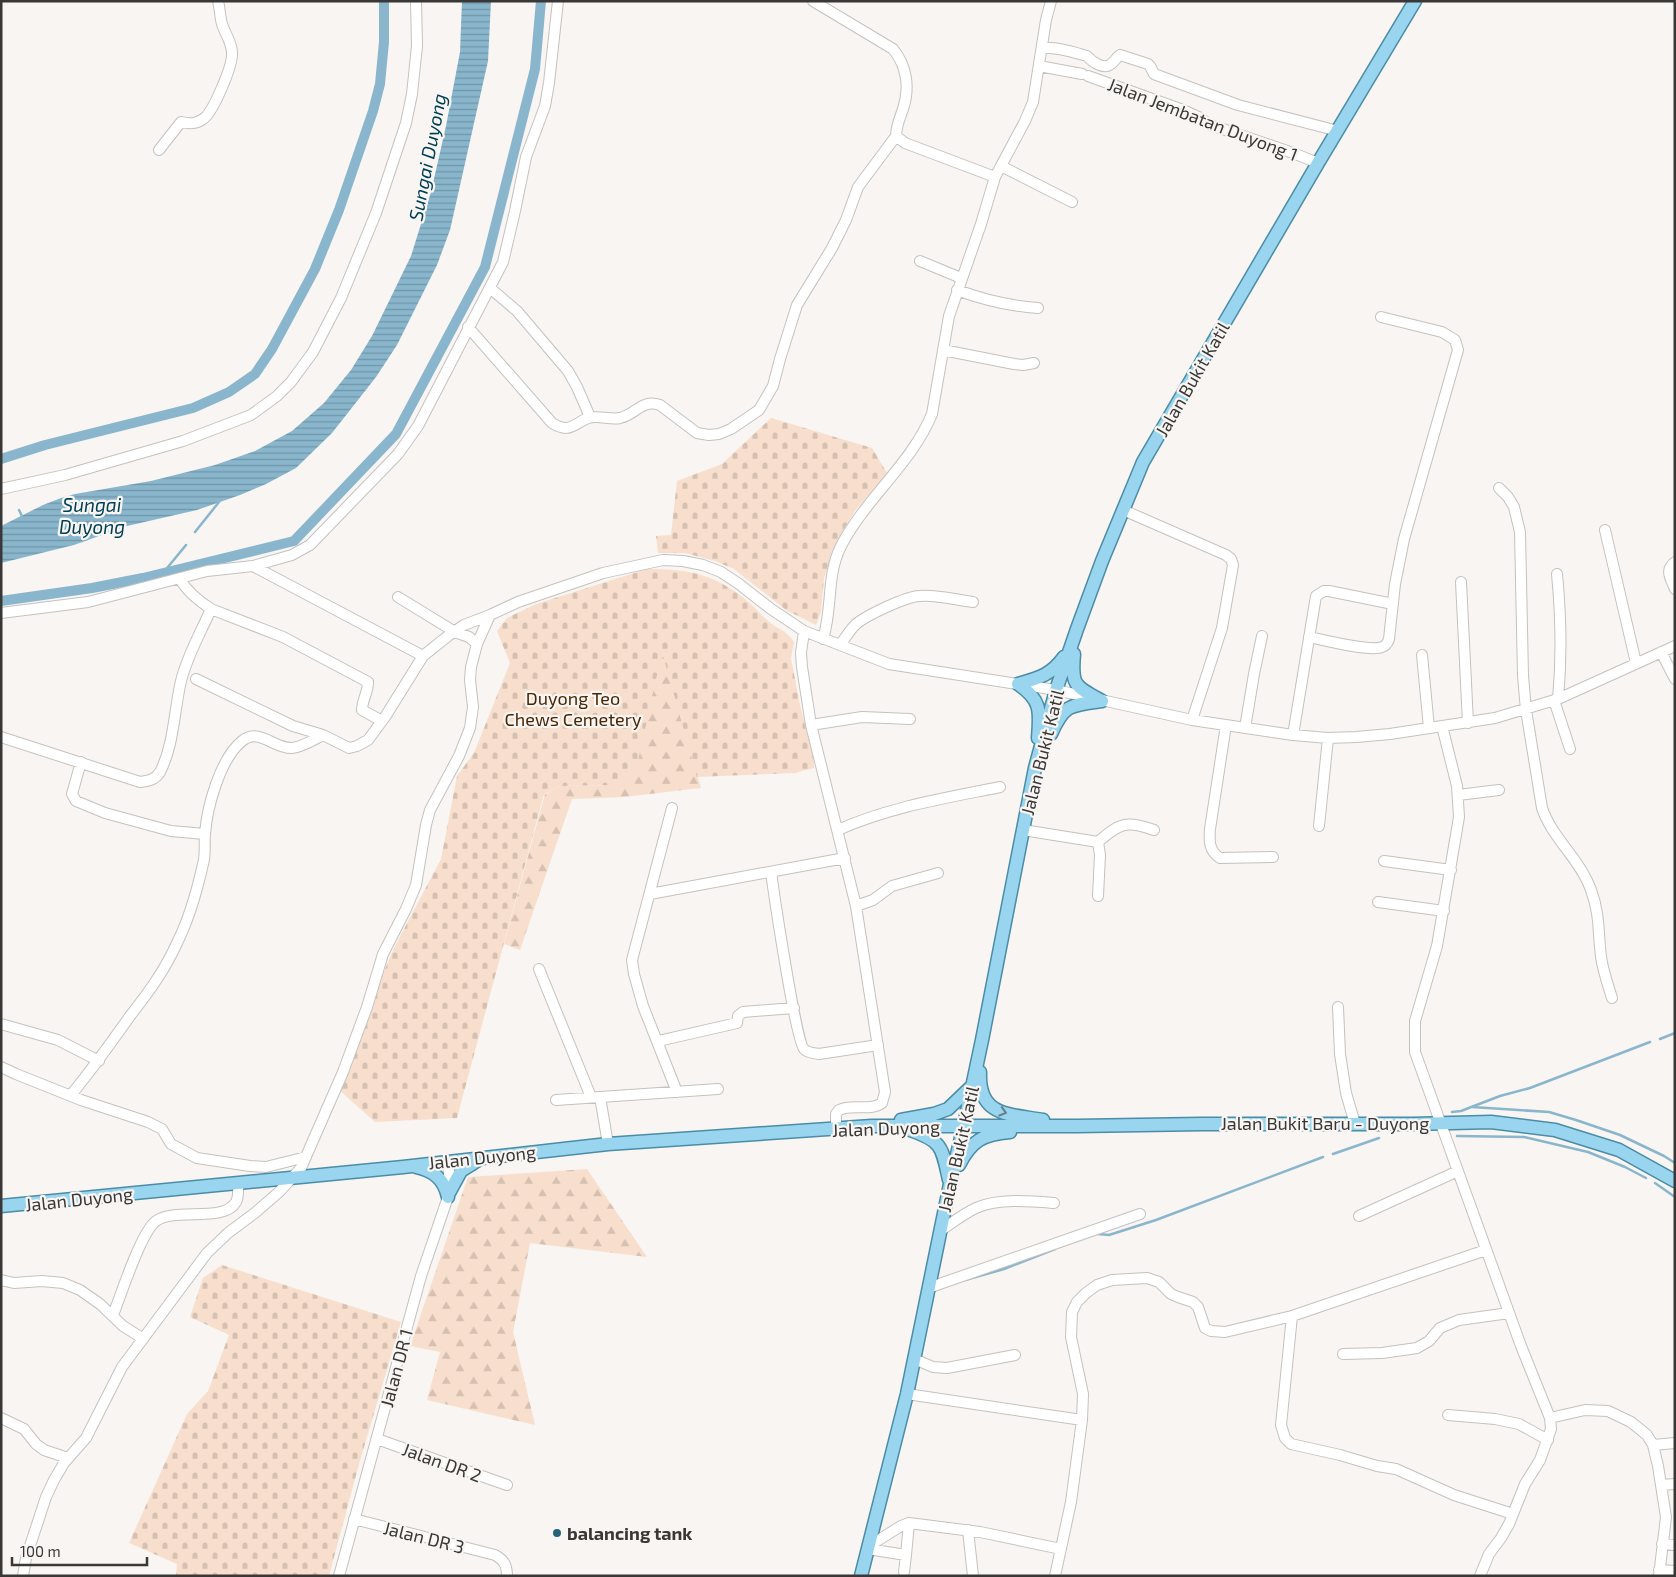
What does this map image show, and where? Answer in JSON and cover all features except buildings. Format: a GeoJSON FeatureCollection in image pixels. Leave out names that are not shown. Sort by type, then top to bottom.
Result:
{"type":"FeatureCollection","features":[{"type":"Feature","properties":{"kind":"main road","name":"Jalan Bukit Katil"},"geometry":{"type":"LineString","coordinates":[[861,1576],[907,1394],[940,1231],[982,1040],[1035,768],[1056,690],[1077,629],[1143,462],[1415,1]]}},
{"type":"Feature","properties":{"kind":"main road"},"geometry":{"type":"LineString","coordinates":[[1077,629],[1072,674],[1076,684],[1082,690],[1102,701]]}},
{"type":"Feature","properties":{"kind":"main road"},"geometry":{"type":"LineString","coordinates":[[1018,684],[1040,678],[1056,668],[1070,649]]}},
{"type":"Feature","properties":{"kind":"main road"},"geometry":{"type":"LineString","coordinates":[[1018,684],[1030,692],[1040,712],[1035,768]]}},
{"type":"Feature","properties":{"kind":"main road"},"geometry":{"type":"LineString","coordinates":[[1035,768],[1059,717],[1068,708],[1077,704],[1102,701]]}},
{"type":"Feature","properties":{"kind":"main road"},"geometry":{"type":"LineString","coordinates":[[982,1040],[980,1085],[984,1100],[991,1107],[1000,1112],[1077,1126]]}},
{"type":"Feature","properties":{"kind":"main road"},"geometry":{"type":"LineString","coordinates":[[872,1126],[934,1114],[948,1109],[972,1086]]}},
{"type":"Feature","properties":{"kind":"main road","name":"Jalan Bukit Baru - Duyong"},"geometry":{"type":"LineString","coordinates":[[964,1126],[1491,1122],[1555,1130],[1619,1150],[1675,1182]]}},
{"type":"Feature","properties":{"kind":"main road","name":"Jalan Duyong"},"geometry":{"type":"LineString","coordinates":[[1,1206],[402,1167],[608,1144],[872,1126],[964,1126]]}},
{"type":"Feature","properties":{"kind":"main road"},"geometry":{"type":"LineString","coordinates":[[898,1126],[928,1136],[938,1145],[943,1155],[950,1184]]}},
{"type":"Feature","properties":{"kind":"main road"},"geometry":{"type":"LineString","coordinates":[[950,1184],[965,1153],[983,1136],[1003,1132],[1077,1126]]}},
{"type":"Feature","properties":{"kind":"main road"},"geometry":{"type":"LineString","coordinates":[[448,1195],[461,1171],[484,1157]]}},
{"type":"Feature","properties":{"kind":"main road"},"geometry":{"type":"LineString","coordinates":[[402,1167],[417,1167],[428,1170],[436,1175],[448,1195]]}},
{"type":"Feature","properties":{"kind":"street"},"geometry":{"type":"LineString","coordinates":[[159,150],[181,122],[192,124],[206,118],[230,68],[232,60],[231,45],[222,24],[218,1]]}},
{"type":"Feature","properties":{"kind":"street"},"geometry":{"type":"LineString","coordinates":[[1,489],[65,475],[183,441],[250,415],[277,396],[291,382],[313,352],[341,298],[376,213],[406,123],[412,94],[417,46],[416,1]]}},
{"type":"Feature","properties":{"kind":"street"},"geometry":{"type":"LineString","coordinates":[[1,613],[88,602],[207,571],[253,566],[286,558],[310,545],[398,454],[418,426],[503,262],[526,157],[545,106],[550,83],[558,1]]}},
{"type":"Feature","properties":{"kind":"street"},"geometry":{"type":"LineString","coordinates":[[468,328],[552,423],[564,428],[571,427],[590,418],[619,418],[628,415],[645,404],[653,403],[660,405],[697,433],[709,435],[719,434],[731,429],[759,410],[773,386],[797,305],[832,248],[846,220],[858,187],[896,136],[896,130],[904,106],[907,78],[896,52],[813,1]]}},
{"type":"Feature","properties":{"kind":"street"},"geometry":{"type":"LineString","coordinates":[[823,639],[828,616],[831,576],[841,547],[858,517],[915,447],[926,430],[932,414],[949,316],[995,178],[1025,122],[1033,102],[1051,1]]}},
{"type":"Feature","properties":{"kind":"street"},"geometry":{"type":"LineString","coordinates":[[1042,49],[1046,47],[1056,48],[1081,54],[1087,56],[1095,63],[1106,67],[1120,55],[1148,64],[1154,74],[1238,105],[1338,131]]}},
{"type":"Feature","properties":{"kind":"street","name":"Jalan Jembatan Duyong 1"},"geometry":{"type":"LineString","coordinates":[[1039,66],[1085,75],[1183,110],[1201,118],[1208,124],[1318,163]]}},
{"type":"Feature","properties":{"kind":"street"},"geometry":{"type":"LineString","coordinates":[[896,136],[906,143],[995,178]]}},
{"type":"Feature","properties":{"kind":"street"},"geometry":{"type":"LineString","coordinates":[[1001,166],[1072,202]]}},
{"type":"Feature","properties":{"kind":"street"},"geometry":{"type":"LineString","coordinates":[[920,261],[961,278]]}},
{"type":"Feature","properties":{"kind":"street"},"geometry":{"type":"LineString","coordinates":[[490,288],[517,311],[568,371],[590,418]]}},
{"type":"Feature","properties":{"kind":"street"},"geometry":{"type":"LineString","coordinates":[[957,290],[999,304],[1038,308]]}},
{"type":"Feature","properties":{"kind":"street"},"geometry":{"type":"LineString","coordinates":[[1309,637],[1376,649],[1383,647],[1387,643],[1398,562],[1458,350],[1455,340],[1442,332],[1381,317]]}},
{"type":"Feature","properties":{"kind":"street"},"geometry":{"type":"LineString","coordinates":[[943,350],[1014,364],[1034,363]]}},
{"type":"Feature","properties":{"kind":"street"},"geometry":{"type":"LineString","coordinates":[[1499,488],[1514,507],[1520,532],[1523,676],[1526,710],[1542,808],[1546,820],[1574,859],[1590,887],[1598,916],[1603,971],[1612,998]]}},
{"type":"Feature","properties":{"kind":"street"},"geometry":{"type":"LineString","coordinates":[[1123,510],[1226,554],[1233,565],[1222,628],[1192,720]]}},
{"type":"Feature","properties":{"kind":"street"},"geometry":{"type":"LineString","coordinates":[[1605,530],[1636,663]]}},
{"type":"Feature","properties":{"kind":"street"},"geometry":{"type":"LineString","coordinates":[[196,679],[293,726],[323,735],[349,748],[358,746],[368,740],[382,721],[424,656],[464,625],[518,602],[602,573],[663,560],[703,565],[721,572],[804,631],[889,664],[1056,690],[1192,720],[1293,735],[1328,738],[1390,734],[1468,722],[1526,710],[1556,700],[1675,646]]}},
{"type":"Feature","properties":{"kind":"street"},"geometry":{"type":"LineString","coordinates":[[1675,562],[1669,567],[1668,572],[1675,590]]}},
{"type":"Feature","properties":{"kind":"street"},"geometry":{"type":"LineString","coordinates":[[253,566],[424,656]]}},
{"type":"Feature","properties":{"kind":"street"},"geometry":{"type":"LineString","coordinates":[[1557,574],[1561,624],[1556,700],[1570,749]]}},
{"type":"Feature","properties":{"kind":"street"},"geometry":{"type":"LineString","coordinates":[[180,579],[197,600],[211,609],[283,637],[368,682],[368,690],[362,703],[362,710],[382,721]]}},
{"type":"Feature","properties":{"kind":"street"},"geometry":{"type":"LineString","coordinates":[[1461,582],[1468,722]]}},
{"type":"Feature","properties":{"kind":"street"},"geometry":{"type":"LineString","coordinates":[[1293,735],[1316,596],[1324,591],[1393,604]]}},
{"type":"Feature","properties":{"kind":"street"},"geometry":{"type":"LineString","coordinates":[[840,645],[852,629],[865,618],[909,598],[930,596],[973,602]]}},
{"type":"Feature","properties":{"kind":"street"},"geometry":{"type":"LineString","coordinates":[[398,597],[455,632],[469,637],[477,644]]}},
{"type":"Feature","properties":{"kind":"street"},"geometry":{"type":"LineString","coordinates":[[1,737],[140,782],[156,777],[170,738],[184,671],[211,609]]}},
{"type":"Feature","properties":{"kind":"street"},"geometry":{"type":"LineString","coordinates":[[24,1576],[26,1558],[54,1480],[68,1458],[86,1438],[122,1367],[207,1253],[228,1232],[256,1212],[294,1178],[306,1158],[343,1072],[367,1006],[382,954],[406,909],[416,885],[430,810],[459,756],[470,728],[473,707],[470,680],[471,667],[477,644],[490,615]]}},
{"type":"Feature","properties":{"kind":"street"},"geometry":{"type":"LineString","coordinates":[[804,631],[802,667],[811,725],[856,906],[885,1092],[882,1103],[876,1107],[849,1107],[838,1110],[836,1114],[836,1129]]}},
{"type":"Feature","properties":{"kind":"street"},"geometry":{"type":"LineString","coordinates":[[1245,728],[1262,636]]}},
{"type":"Feature","properties":{"kind":"street"},"geometry":{"type":"LineString","coordinates":[[1661,652],[1675,679]]}},
{"type":"Feature","properties":{"kind":"street"},"geometry":{"type":"LineString","coordinates":[[1422,655],[1429,728]]}},
{"type":"Feature","properties":{"kind":"street"},"geometry":{"type":"LineString","coordinates":[[811,725],[862,717],[910,719]]}},
{"type":"Feature","properties":{"kind":"street"},"geometry":{"type":"LineString","coordinates":[[1226,725],[1210,829],[1209,842],[1211,850],[1220,858],[1273,857]]}},
{"type":"Feature","properties":{"kind":"street"},"geometry":{"type":"LineString","coordinates":[[1442,726],[1454,770],[1459,816],[1437,946],[1415,1021],[1415,1052],[1509,1313],[1550,1418],[1551,1429],[1540,1460],[1525,1484],[1513,1514],[1501,1538],[1489,1554],[1480,1576]]}},
{"type":"Feature","properties":{"kind":"street"},"geometry":{"type":"LineString","coordinates":[[71,1095],[99,1061],[148,994],[177,944],[186,922],[204,863],[205,834],[214,787],[233,751],[246,738],[255,736],[264,738],[282,747],[291,748],[307,744],[323,735]]}},
{"type":"Feature","properties":{"kind":"street"},"geometry":{"type":"LineString","coordinates":[[1319,826],[1328,738]]}},
{"type":"Feature","properties":{"kind":"street"},"geometry":{"type":"LineString","coordinates":[[81,762],[72,794],[76,801],[105,813],[171,831],[205,834]]}},
{"type":"Feature","properties":{"kind":"street"},"geometry":{"type":"LineString","coordinates":[[838,830],[855,822],[913,805],[1000,787]]}},
{"type":"Feature","properties":{"kind":"street"},"geometry":{"type":"LineString","coordinates":[[1458,795],[1499,790]]}},
{"type":"Feature","properties":{"kind":"street"},"geometry":{"type":"LineString","coordinates":[[672,808],[632,960],[643,1006],[677,1092]]}},
{"type":"Feature","properties":{"kind":"street"},"geometry":{"type":"LineString","coordinates":[[1098,842],[1114,828],[1124,824],[1141,825],[1154,830]]}},
{"type":"Feature","properties":{"kind":"street"},"geometry":{"type":"LineString","coordinates":[[1023,830],[1098,842]]}},
{"type":"Feature","properties":{"kind":"street"},"geometry":{"type":"LineString","coordinates":[[1098,842],[1100,854],[1098,896]]}},
{"type":"Feature","properties":{"kind":"street"},"geometry":{"type":"LineString","coordinates":[[650,894],[845,858]]}},
{"type":"Feature","properties":{"kind":"street"},"geometry":{"type":"LineString","coordinates":[[1384,861],[1451,870]]}},
{"type":"Feature","properties":{"kind":"street"},"geometry":{"type":"LineString","coordinates":[[771,872],[800,1043],[804,1049],[818,1054],[878,1045]]}},
{"type":"Feature","properties":{"kind":"street"},"geometry":{"type":"LineString","coordinates":[[856,906],[873,900],[892,886],[938,874]]}},
{"type":"Feature","properties":{"kind":"street"},"geometry":{"type":"LineString","coordinates":[[1378,902],[1444,911]]}},
{"type":"Feature","properties":{"kind":"street"},"geometry":{"type":"LineString","coordinates":[[539,969],[595,1097],[608,1144]]}},
{"type":"Feature","properties":{"kind":"street"},"geometry":{"type":"LineString","coordinates":[[1338,1007],[1340,1054],[1346,1093],[1355,1124]]}},
{"type":"Feature","properties":{"kind":"street"},"geometry":{"type":"LineString","coordinates":[[658,1041],[736,1023],[743,1012],[794,1008]]}},
{"type":"Feature","properties":{"kind":"street"},"geometry":{"type":"LineString","coordinates":[[1,1024],[58,1040],[99,1061]]}},
{"type":"Feature","properties":{"kind":"street"},"geometry":{"type":"LineString","coordinates":[[1,1067],[71,1095],[148,1122],[162,1129],[171,1144],[197,1158],[266,1167],[306,1158]]}},
{"type":"Feature","properties":{"kind":"street"},"geometry":{"type":"LineString","coordinates":[[556,1100],[718,1089]]}},
{"type":"Feature","properties":{"kind":"street","name":"Jalan DR 1"},"geometry":{"type":"LineString","coordinates":[[339,1576],[421,1276],[448,1195],[449,1161]]}},
{"type":"Feature","properties":{"kind":"street"},"geometry":{"type":"LineString","coordinates":[[1359,1216],[1458,1171]]}},
{"type":"Feature","properties":{"kind":"street"},"geometry":{"type":"LineString","coordinates":[[113,1315],[143,1238],[156,1221],[172,1215],[220,1212],[231,1208],[237,1201],[238,1183]]}},
{"type":"Feature","properties":{"kind":"street"},"geometry":{"type":"LineString","coordinates":[[940,1231],[965,1214],[989,1204],[1029,1201],[1054,1203]]}},
{"type":"Feature","properties":{"kind":"street"},"geometry":{"type":"LineString","coordinates":[[928,1288],[1140,1214]]}},
{"type":"Feature","properties":{"kind":"street"},"geometry":{"type":"LineString","coordinates":[[1055,1576],[1071,1502],[1082,1420],[1083,1394],[1071,1337],[1072,1312],[1077,1302],[1097,1285],[1112,1280],[1147,1278],[1159,1282],[1171,1294],[1194,1302],[1205,1328],[1211,1332],[1218,1333],[1292,1316],[1486,1250]]}},
{"type":"Feature","properties":{"kind":"street"},"geometry":{"type":"LineString","coordinates":[[1,1280],[14,1283],[42,1281],[63,1283],[80,1290],[100,1304],[123,1326],[142,1338]]}},
{"type":"Feature","properties":{"kind":"street"},"geometry":{"type":"LineString","coordinates":[[1343,1354],[1382,1353],[1417,1348],[1429,1341],[1440,1328],[1459,1320],[1509,1313]]}},
{"type":"Feature","properties":{"kind":"street"},"geometry":{"type":"LineString","coordinates":[[1292,1316],[1282,1425],[1285,1438],[1291,1444],[1396,1469],[1454,1495],[1513,1514]]}},
{"type":"Feature","properties":{"kind":"street"},"geometry":{"type":"LineString","coordinates":[[914,1359],[934,1367],[946,1368],[1015,1355]]}},
{"type":"Feature","properties":{"kind":"street"},"geometry":{"type":"LineString","coordinates":[[907,1394],[1082,1420]]}},
{"type":"Feature","properties":{"kind":"street"},"geometry":{"type":"LineString","coordinates":[[1550,1418],[1585,1410],[1608,1411],[1625,1418],[1647,1435],[1653,1445],[1666,1517],[1659,1573],[1675,1571]]}},
{"type":"Feature","properties":{"kind":"street"},"geometry":{"type":"LineString","coordinates":[[1448,1415],[1495,1419],[1519,1424],[1548,1440]]}},
{"type":"Feature","properties":{"kind":"street"},"geometry":{"type":"LineString","coordinates":[[1,1418],[24,1429],[36,1444],[44,1450],[68,1458]]}},
{"type":"Feature","properties":{"kind":"street","name":"Jalan DR 2"},"geometry":{"type":"LineString","coordinates":[[377,1439],[507,1485]]}},
{"type":"Feature","properties":{"kind":"street"},"geometry":{"type":"LineString","coordinates":[[1653,1445],[1675,1443]]}},
{"type":"Feature","properties":{"kind":"street"},"geometry":{"type":"LineString","coordinates":[[1661,1486],[1675,1484]]}},
{"type":"Feature","properties":{"kind":"street","name":"Jalan DR 3"},"geometry":{"type":"LineString","coordinates":[[354,1519],[495,1555],[503,1560],[507,1576]]}},
{"type":"Feature","properties":{"kind":"street"},"geometry":{"type":"LineString","coordinates":[[869,1547],[901,1526],[909,1524],[968,1530],[1061,1549]]}},
{"type":"Feature","properties":{"kind":"street"},"geometry":{"type":"LineString","coordinates":[[904,1572],[909,1524]]}},
{"type":"Feature","properties":{"kind":"street"},"geometry":{"type":"LineString","coordinates":[[968,1530],[973,1576]]}},
{"type":"Feature","properties":{"kind":"street"},"geometry":{"type":"LineString","coordinates":[[1662,1544],[1675,1545]]}},
{"type":"Feature","properties":{"kind":"street"},"geometry":{"type":"LineString","coordinates":[[869,1547],[906,1555]]}},
{"type":"Feature","properties":{"kind":"green space"},"geometry":{"type":"Polygon","coordinates":[[[771,418],[872,448],[887,473],[854,512],[836,543],[824,578],[821,612],[816,625],[786,610],[734,569],[715,561],[685,553],[658,553],[656,536],[671,535],[677,481],[722,464],[771,418]]]}},
{"type":"Feature","properties":{"kind":"green space","name":"Duyong Teo Chews Cemetery"},"geometry":{"type":"Polygon","coordinates":[[[647,569],[678,570],[716,581],[741,596],[763,617],[791,637],[794,642],[791,658],[800,705],[814,760],[814,768],[794,773],[697,777],[662,652],[636,770],[619,785],[560,786],[544,794],[457,1118],[375,1122],[338,1089],[395,946],[441,859],[457,776],[474,753],[510,663],[497,631],[507,618],[536,604],[647,569]]]}},
{"type":"Feature","properties":{"kind":"green space"},"geometry":{"type":"Polygon","coordinates":[[[662,651],[701,788],[624,797],[572,799],[520,950],[504,944],[545,794],[560,786],[619,785],[662,651]]]}},
{"type":"Feature","properties":{"kind":"green space"},"geometry":{"type":"Polygon","coordinates":[[[587,1169],[647,1257],[530,1243],[513,1332],[535,1425],[427,1400],[440,1352],[410,1346],[468,1177],[587,1169]]]}},
{"type":"Feature","properties":{"kind":"green space"},"geometry":{"type":"Polygon","coordinates":[[[222,1265],[401,1322],[359,1464],[329,1576],[176,1576],[177,1564],[129,1543],[187,1414],[208,1391],[229,1335],[190,1317],[203,1278],[222,1265]]]}},
{"type":"Feature","properties":{"kind":"water","name":"Sungai Duyong"},"geometry":{"type":"Polygon","coordinates":[[[462,1],[491,1],[488,61],[450,230],[437,265],[397,345],[376,377],[332,433],[296,468],[240,495],[197,510],[127,526],[74,545],[1,563],[1,526],[43,505],[75,494],[151,481],[215,465],[255,451],[292,431],[324,403],[351,370],[372,336],[411,256],[431,192],[446,126],[460,52],[462,1]]]}},
{"type":"Feature","properties":{"kind":"waterway"},"geometry":{"type":"LineString","coordinates":[[1,459],[45,445],[193,408],[229,392],[255,374],[272,349],[315,269],[339,210],[373,111],[380,84],[384,42],[384,1]]}},
{"type":"Feature","properties":{"kind":"waterway"},"geometry":{"type":"LineString","coordinates":[[1,601],[92,588],[143,578],[294,541],[396,434],[485,267],[535,69],[541,1]]}},
{"type":"Feature","properties":{"kind":"waterway"},"geometry":{"type":"LineString","coordinates":[[195,532],[219,502]]}},
{"type":"Feature","properties":{"kind":"waterway"},"geometry":{"type":"LineString","coordinates":[[19,510],[23,518]]}},
{"type":"Feature","properties":{"kind":"waterway"},"geometry":{"type":"LineString","coordinates":[[163,573],[186,545]]}},
{"type":"Feature","properties":{"kind":"waterway"},"geometry":{"type":"LineString","coordinates":[[1660,1039],[1675,1033]]}},
{"type":"Feature","properties":{"kind":"waterway"},"geometry":{"type":"LineString","coordinates":[[1452,1112],[1461,1111],[1500,1096],[1530,1088],[1650,1042]]}},
{"type":"Feature","properties":{"kind":"waterway"},"geometry":{"type":"LineString","coordinates":[[1472,1107],[1549,1112],[1620,1135],[1675,1163]]}},
{"type":"Feature","properties":{"kind":"waterway"},"geometry":{"type":"LineString","coordinates":[[1457,1136],[1524,1137],[1588,1152],[1646,1178]]}},
{"type":"Feature","properties":{"kind":"waterway"},"geometry":{"type":"LineString","coordinates":[[1333,1154],[1379,1138]]}},
{"type":"Feature","properties":{"kind":"waterway"},"geometry":{"type":"LineString","coordinates":[[1098,1234],[1109,1235],[1156,1220],[1323,1157]]}},
{"type":"Feature","properties":{"kind":"waterway"},"geometry":{"type":"LineString","coordinates":[[1655,1183],[1675,1197]]}},
{"type":"Feature","properties":{"kind":"waterway"},"geometry":{"type":"LineString","coordinates":[[965,1280],[1004,1269],[1055,1249]]}},
{"type":"Feature","properties":{"kind":"place","name":"balancing tank"},"geometry":{"type":"Point","coordinates":[557,1533]}}]}
